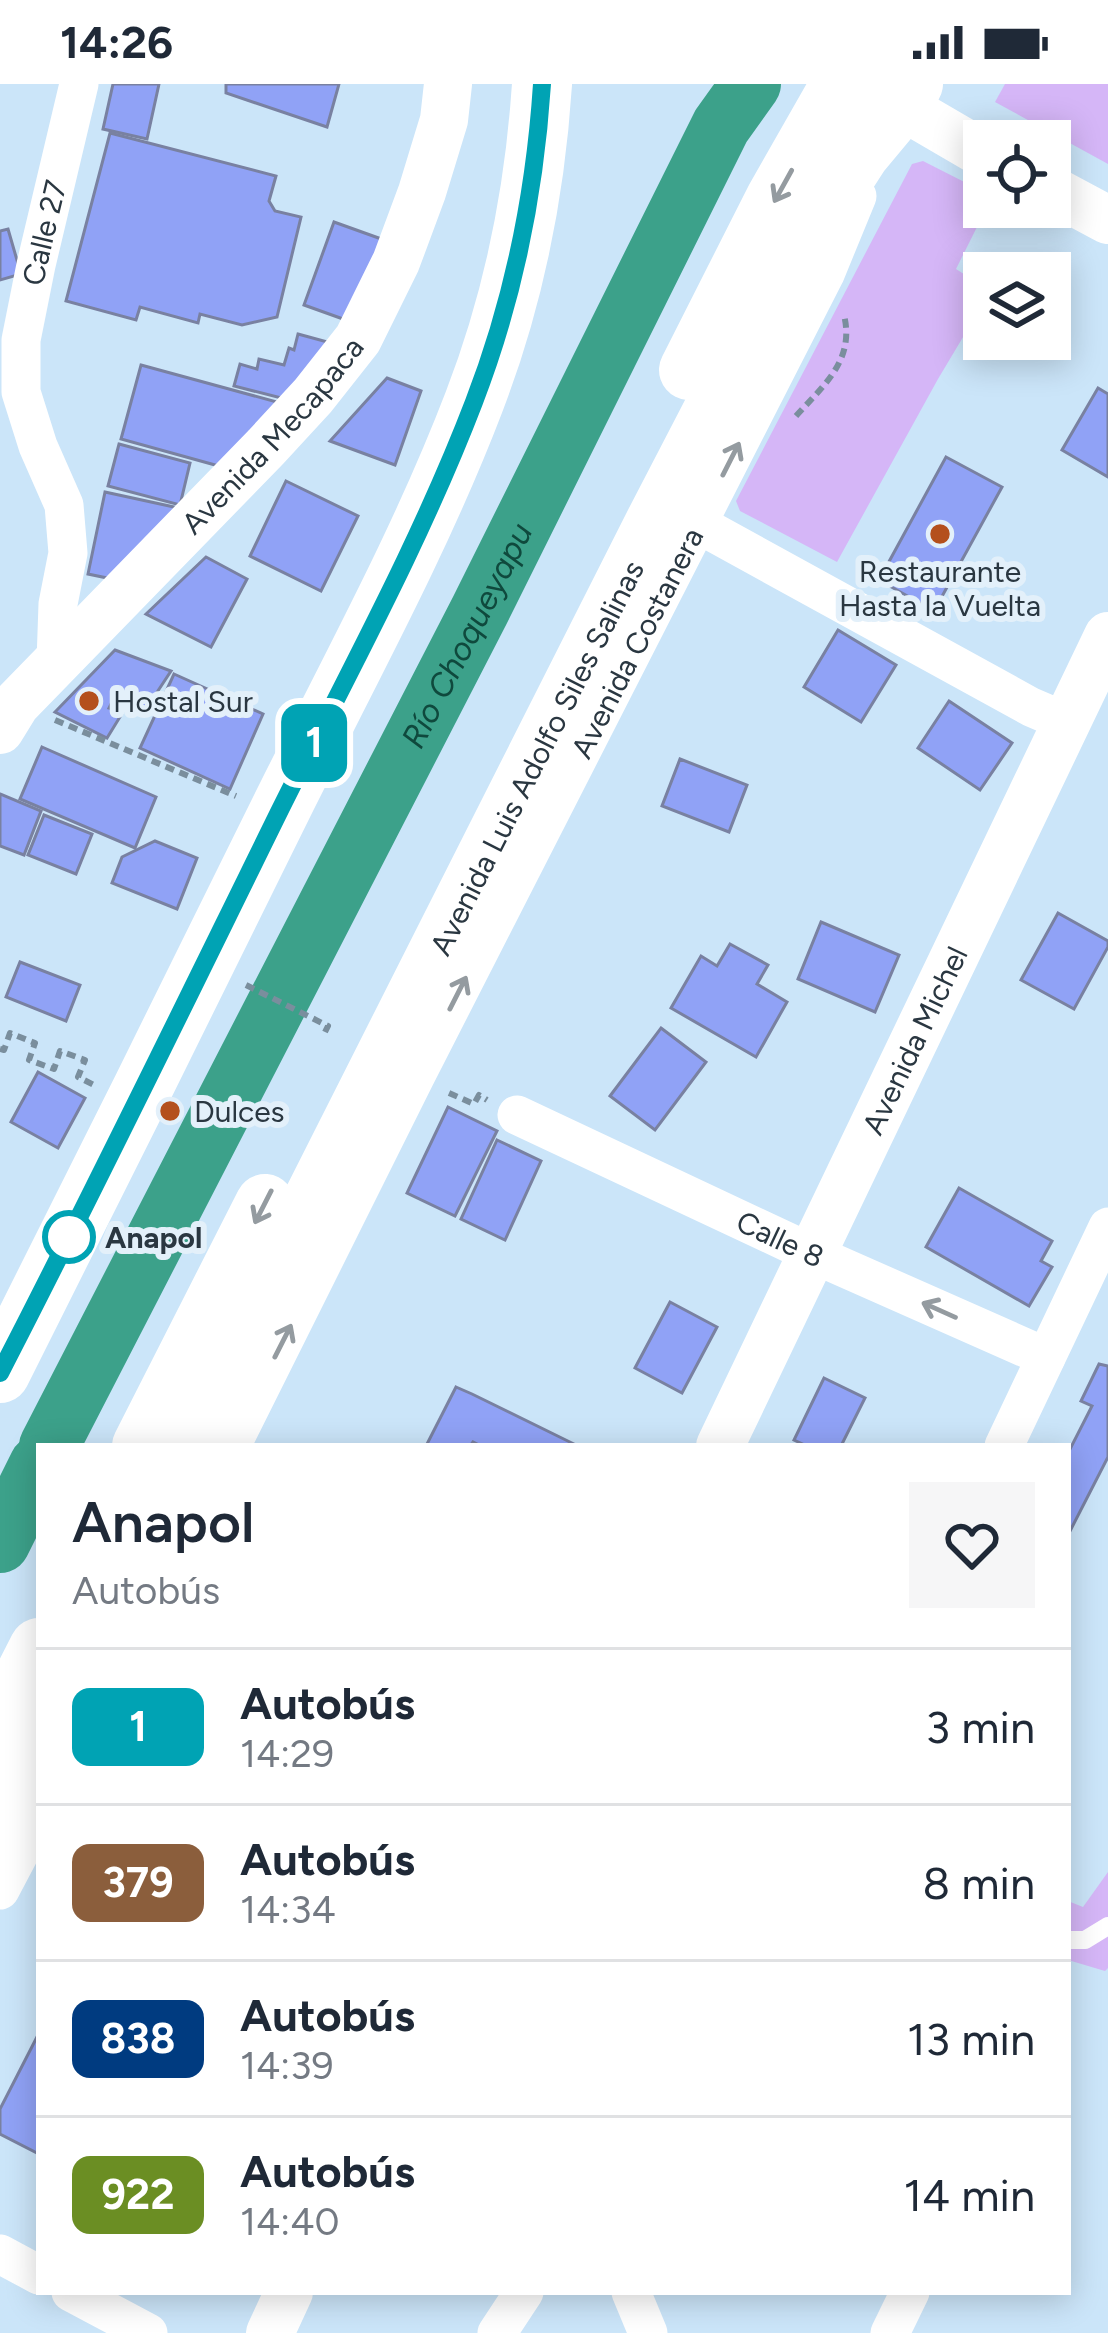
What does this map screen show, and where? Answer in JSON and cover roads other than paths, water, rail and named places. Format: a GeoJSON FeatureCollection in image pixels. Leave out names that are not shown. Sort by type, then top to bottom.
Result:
{"type":"FeatureCollection","features":[{"type":"Feature","properties":{"kind":"main road"},"geometry":{"type":"LineString","coordinates":[[0,1373],[418,531],[474,401],[508,295],[525,218],[542,84]]}},
{"type":"Feature","properties":{"kind":"main road","name":"Avenida Luis Adolfo Siles Salinas"},"geometry":{"type":"LineString","coordinates":[[144,1443],[776,198],[841,84]]}},
{"type":"Feature","properties":{"kind":"main road","name":"Avenida Luis Adolfo Siles Salinas"},"geometry":{"type":"LineString","coordinates":[[192,1443],[655,523],[794,257],[898,91]]}},
{"type":"Feature","properties":{"kind":"main road"},"geometry":{"type":"LineString","coordinates":[[0,1725],[36,1654]]}},
{"type":"Feature","properties":{"kind":"main road"},"geometry":{"type":"LineString","coordinates":[[0,1822],[36,1750]]}},
{"type":"Feature","properties":{"kind":"street","name":"Calle 27"},"geometry":{"type":"LineString","coordinates":[[56,662],[58,604],[68,553],[64,506],[20,392],[21,340],[80,84]]}},
{"type":"Feature","properties":{"kind":"street","name":"Avenida Mecapaca"},"geometry":{"type":"LineString","coordinates":[[8,717],[266,447],[358,339],[396,262],[422,192],[444,120],[448,84]]}},
{"type":"Feature","properties":{"kind":"street"},"geometry":{"type":"LineString","coordinates":[[898,91],[963,139]]}},
{"type":"Feature","properties":{"kind":"street","name":"Avenida Costanera"},"geometry":{"type":"LineString","coordinates":[[232,1443],[825,274],[858,196],[860,153]]}},
{"type":"Feature","properties":{"kind":"street"},"geometry":{"type":"LineString","coordinates":[[1071,200],[1108,220]]}},
{"type":"Feature","properties":{"kind":"street"},"geometry":{"type":"LineString","coordinates":[[698,524],[1066,722]]}},
{"type":"Feature","properties":{"kind":"street","name":"Avenida Michel"},"geometry":{"type":"LineString","coordinates":[[721,1443],[1108,636]]}},
{"type":"Feature","properties":{"kind":"street","name":"Calle 8"},"geometry":{"type":"LineString","coordinates":[[517,1115],[1046,1357]]}},
{"type":"Feature","properties":{"kind":"street"},"geometry":{"type":"LineString","coordinates":[[1005,1443],[1108,1227]]}},
{"type":"Feature","properties":{"kind":"street"},"geometry":{"type":"LineString","coordinates":[[0,1891],[36,1822]]}},
{"type":"Feature","properties":{"kind":"street"},"geometry":{"type":"LineString","coordinates":[[0,2254],[36,2273]]}},
{"type":"Feature","properties":{"kind":"street"},"geometry":{"type":"LineString","coordinates":[[77,2295],[148,2333]]}},
{"type":"Feature","properties":{"kind":"street"},"geometry":{"type":"LineString","coordinates":[[270,2333],[288,2295]]}},
{"type":"Feature","properties":{"kind":"street"},"geometry":{"type":"LineString","coordinates":[[497,2333],[522,2295]]}},
{"type":"Feature","properties":{"kind":"street"},"geometry":{"type":"LineString","coordinates":[[632,2295],[648,2333]]}},
{"type":"Feature","properties":{"kind":"street"},"geometry":{"type":"LineString","coordinates":[[890,2333],[909,2295]]}},
{"type":"Feature","properties":{"kind":"lane"},"geometry":{"type":"LineString","coordinates":[[1071,1940],[1084,1940],[1108,1926]]}},
{"type":"Feature","properties":{"kind":"waterway","name":"Río Choqueyapu"},"geometry":{"type":"LineString","coordinates":[[51,1443],[480,610],[721,126],[751,84]]}},
{"type":"Feature","properties":{"kind":"waterway","name":"Río Choqueyapu"},"geometry":{"type":"LineString","coordinates":[[0,1543],[36,1471]]}},
{"type":"Feature","properties":{"kind":"place","name":"Restaurante Hasta la Vuelta"},"geometry":{"type":"Point","coordinates":[940,534]}},
{"type":"Feature","properties":{"kind":"place","name":"Hostal Sur"},"geometry":{"type":"Point","coordinates":[89,701]}},
{"type":"Feature","properties":{"kind":"place","name":"Dulces"},"geometry":{"type":"Point","coordinates":[170,1111]}},
{"type":"Feature","properties":{"kind":"place","name":"Anapol"},"geometry":{"type":"Point","coordinates":[69,1237]}}]}
